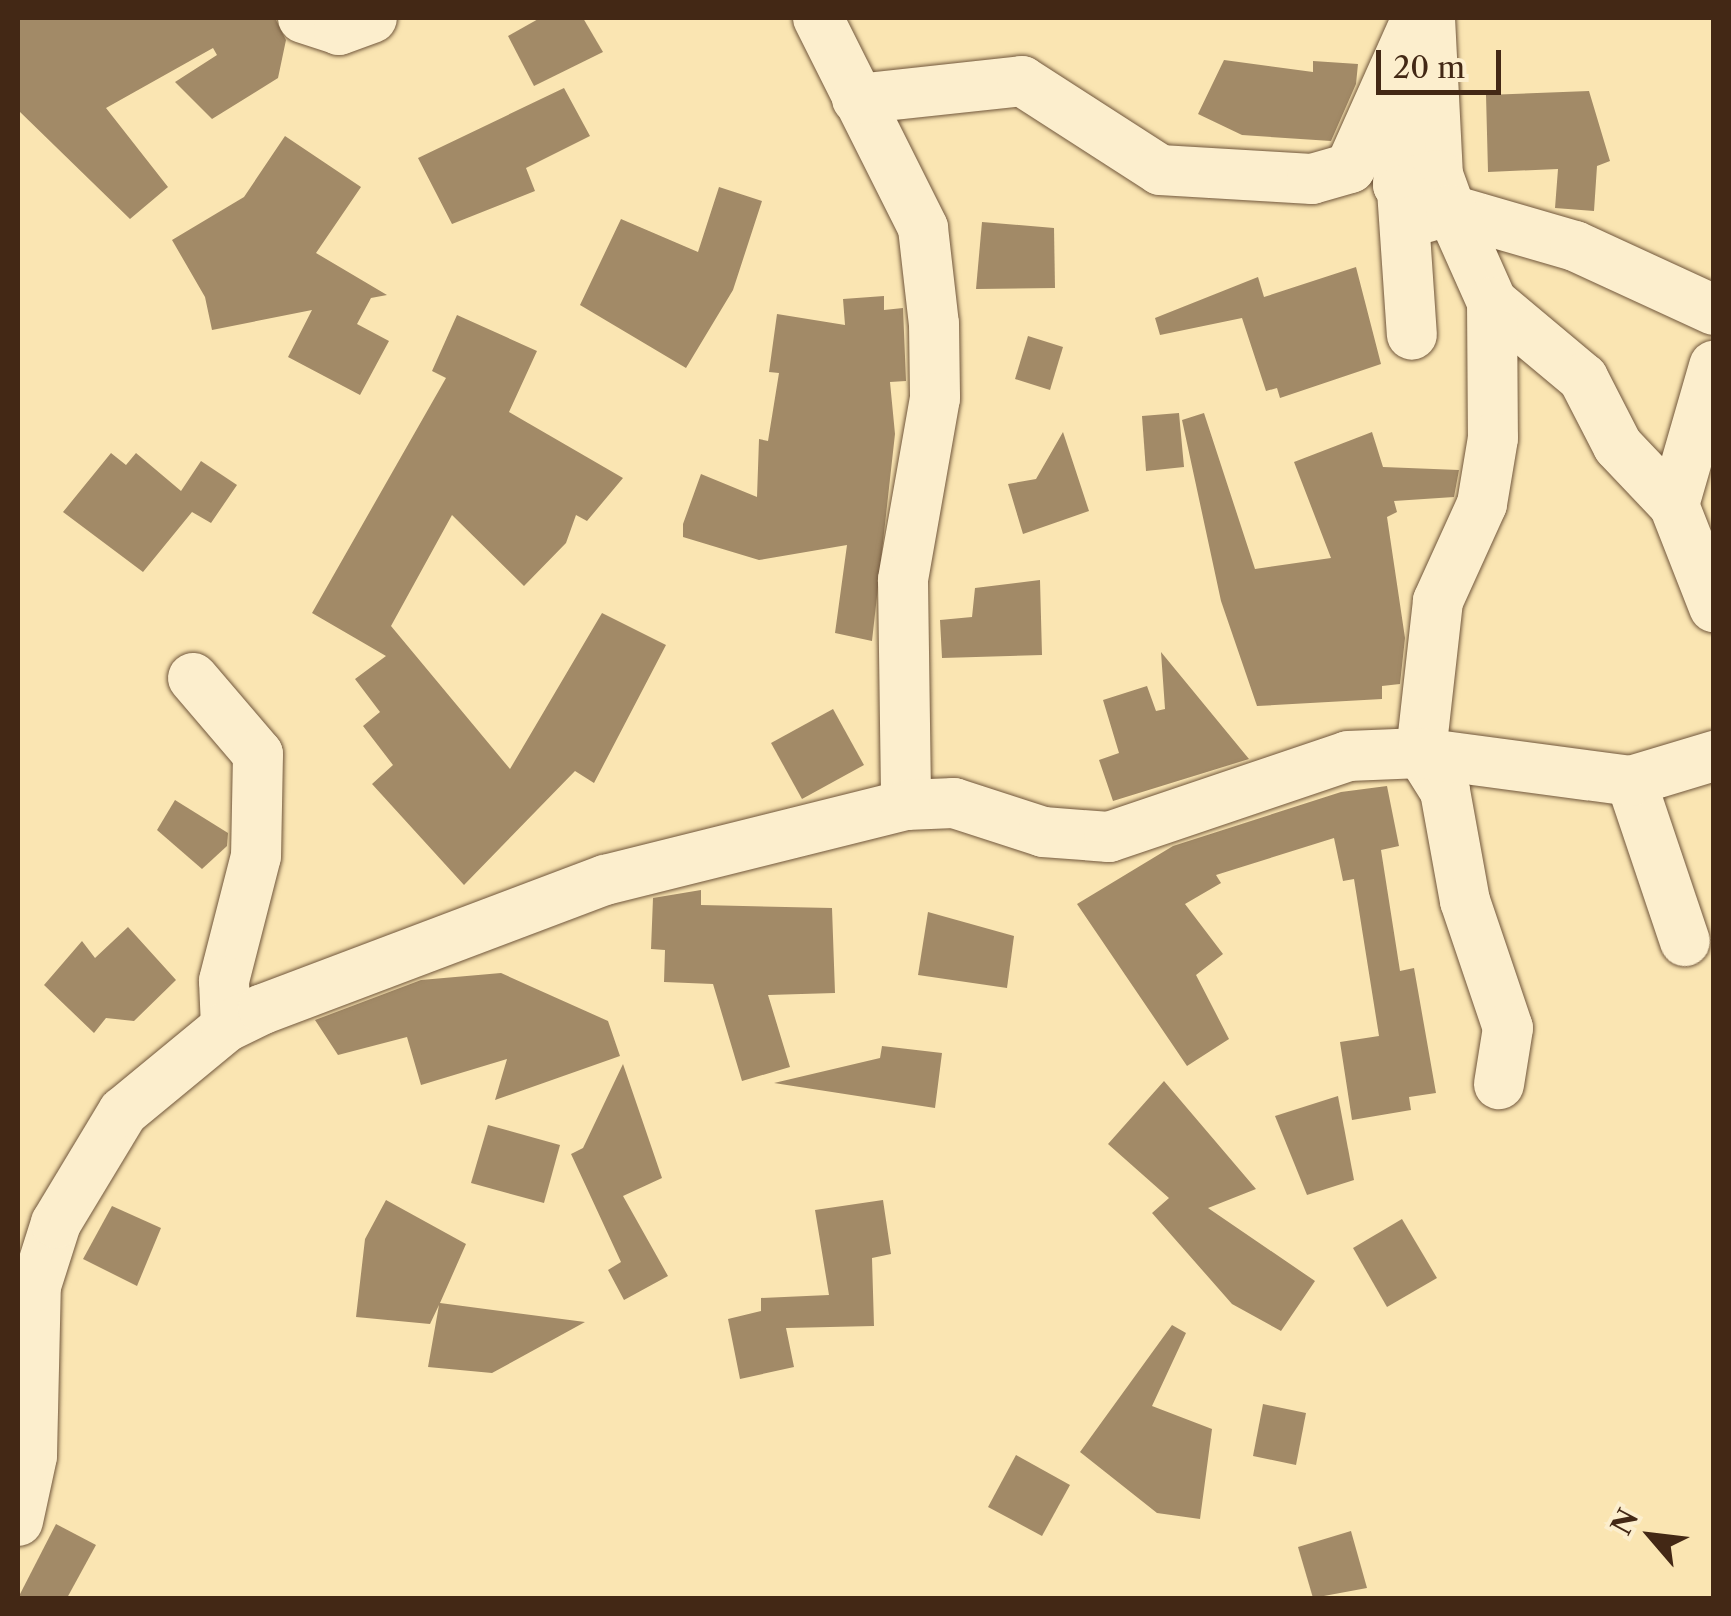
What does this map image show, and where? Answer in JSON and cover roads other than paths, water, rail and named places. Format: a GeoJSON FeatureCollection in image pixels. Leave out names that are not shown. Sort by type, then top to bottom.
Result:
{"type":"FeatureCollection","features":[{"type":"Feature","properties":{"kind":"street"},"geometry":{"type":"LineString","coordinates":[[303,18],[340,30],[372,18]]}},
{"type":"Feature","properties":{"kind":"street"},"geometry":{"type":"LineString","coordinates":[[818,18],[923,228],[934,324],[936,398],[904,580],[906,805]]}},
{"type":"Feature","properties":{"kind":"street"},"geometry":{"type":"LineString","coordinates":[[857,99],[1022,81],[1160,170],[1312,179],[1350,168],[1418,29]]}},
{"type":"Feature","properties":{"kind":"street"},"geometry":{"type":"LineString","coordinates":[[1412,335],[1404,264],[1425,199],[1418,29]]}},
{"type":"Feature","properties":{"kind":"street"},"geometry":{"type":"LineString","coordinates":[[1425,199],[1532,339],[1583,378],[1618,446],[1674,506],[1714,607]]}},
{"type":"Feature","properties":{"kind":"street"},"geometry":{"type":"LineString","coordinates":[[1425,199],[1574,246],[1714,310]]}},
{"type":"Feature","properties":{"kind":"street"},"geometry":{"type":"LineString","coordinates":[[1485,282],[1490,455],[1482,504],[1438,600],[1421,753],[1445,790],[1465,900],[1508,1028],[1498,1084]]}},
{"type":"Feature","properties":{"kind":"street"},"geometry":{"type":"LineString","coordinates":[[1674,506],[1714,366]]}},
{"type":"Feature","properties":{"kind":"street"},"geometry":{"type":"LineString","coordinates":[[192,678],[258,754],[256,856],[224,980],[226,1027]]}},
{"type":"Feature","properties":{"kind":"street"},"geometry":{"type":"LineString","coordinates":[[18,1521],[32,1456],[36,1286],[56,1223],[123,1112],[226,1027],[604,880],[906,805],[954,803],[1043,832],[1109,837],[1310,765],[1421,753],[1632,781],[1714,756]]}},
{"type":"Feature","properties":{"kind":"street"},"geometry":{"type":"LineString","coordinates":[[1632,781],[1685,941]]}}]}
